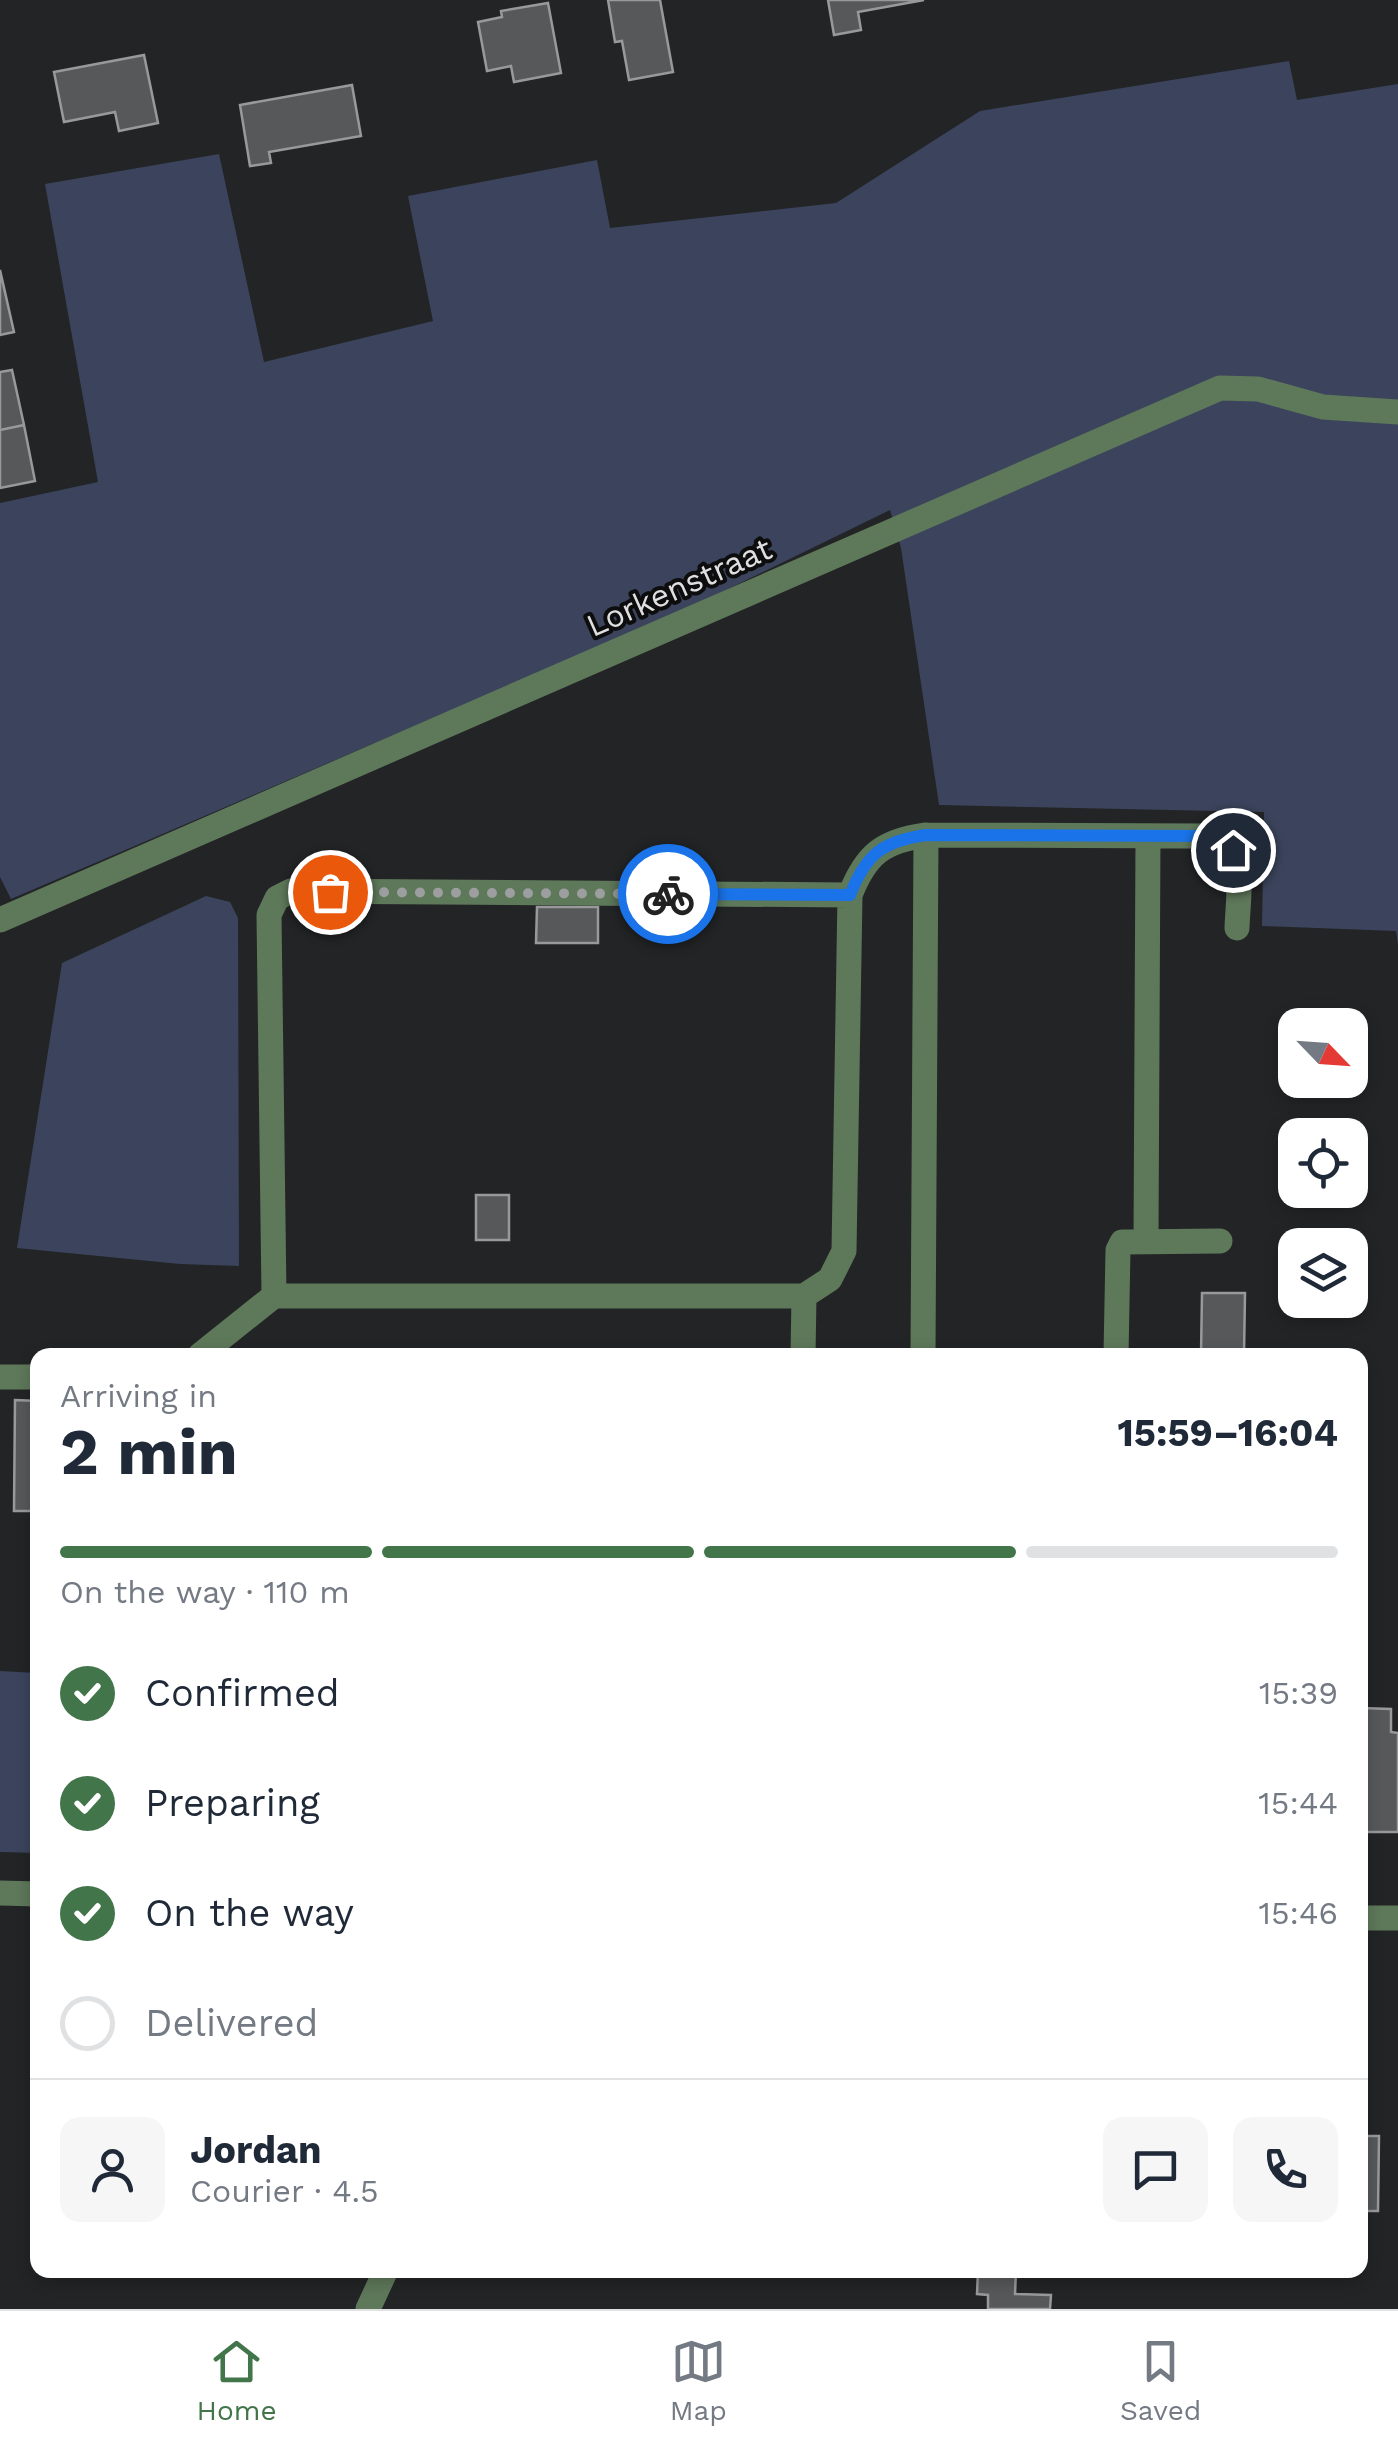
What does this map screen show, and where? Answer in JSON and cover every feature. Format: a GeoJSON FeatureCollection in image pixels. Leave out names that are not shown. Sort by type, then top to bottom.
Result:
{"type":"FeatureCollection","features":[{"type":"Feature","properties":{"kind":"street","name":"Lorkenstraat"},"geometry":{"type":"LineString","coordinates":[[0,920],[1220,388],[1258,389],[1323,407],[1398,412]]}},
{"type":"Feature","properties":{"kind":"street"},"geometry":{"type":"LineString","coordinates":[[924,1348],[926,835]]}},
{"type":"Feature","properties":{"kind":"street"},"geometry":{"type":"LineString","coordinates":[[209,1348],[274,1296],[804,1296],[830,1278],[844,1251],[850,895],[859,872],[876,851],[898,839],[926,835],[1208,836],[1222,840],[1233,850],[1238,866],[1237,928]]}},
{"type":"Feature","properties":{"kind":"street"},"geometry":{"type":"LineString","coordinates":[[1146,1240],[1148,836]]}},
{"type":"Feature","properties":{"kind":"street"},"geometry":{"type":"LineString","coordinates":[[274,1296],[270,915],[276,898],[290,892],[850,895]]}},
{"type":"Feature","properties":{"kind":"street"},"geometry":{"type":"LineString","coordinates":[[1116,1348],[1118,1250],[1122,1242],[1220,1241]]}},
{"type":"Feature","properties":{"kind":"street"},"geometry":{"type":"LineString","coordinates":[[803,1348],[804,1296]]}},
{"type":"Feature","properties":{"kind":"street"},"geometry":{"type":"LineString","coordinates":[[0,1377],[30,1378]]}},
{"type":"Feature","properties":{"kind":"street"},"geometry":{"type":"LineString","coordinates":[[0,1893],[30,1894]]}},
{"type":"Feature","properties":{"kind":"street"},"geometry":{"type":"LineString","coordinates":[[1368,1918],[1398,1918]]}},
{"type":"Feature","properties":{"kind":"street"},"geometry":{"type":"LineString","coordinates":[[368,2309],[382,2278]]}},
{"type":"Feature","properties":{"kind":"shaded area"},"geometry":{"type":"Polygon","coordinates":[[[1289,61],[1297,100],[1398,84],[1398,944],[1396,931],[1262,926],[1264,812],[939,805],[901,548],[890,510],[687,609],[11,899],[0,877],[0,503],[98,482],[45,184],[219,154],[264,362],[433,321],[408,196],[597,160],[610,228],[836,203],[980,111],[1289,61]]]}},
{"type":"Feature","properties":{"kind":"shaded area"},"geometry":{"type":"Polygon","coordinates":[[[206,896],[230,902],[238,918],[239,1266],[17,1248],[62,963],[206,896]]]}},
{"type":"Feature","properties":{"kind":"shaded area"},"geometry":{"type":"Polygon","coordinates":[[[0,1671],[30,1673],[30,1853],[0,1852],[0,1671]]]}},
{"type":"Feature","properties":{"kind":"building"},"geometry":{"type":"Polygon","coordinates":[[[608,0],[660,0],[673,72],[629,80],[622,41],[615,42],[608,0]]]}},
{"type":"Feature","properties":{"kind":"building"},"geometry":{"type":"Polygon","coordinates":[[[828,0],[924,0],[858,12],[861,30],[834,35],[828,0]]]}},
{"type":"Feature","properties":{"kind":"building"},"geometry":{"type":"Polygon","coordinates":[[[548,3],[561,73],[514,82],[511,66],[487,71],[478,22],[502,17],[501,11],[548,3]]]}},
{"type":"Feature","properties":{"kind":"building"},"geometry":{"type":"Polygon","coordinates":[[[144,55],[158,123],[119,131],[115,112],[64,122],[54,72],[144,55]]]}},
{"type":"Feature","properties":{"kind":"building"},"geometry":{"type":"Polygon","coordinates":[[[352,85],[361,136],[269,152],[271,163],[250,166],[240,105],[352,85]]]}},
{"type":"Feature","properties":{"kind":"building"},"geometry":{"type":"Polygon","coordinates":[[[0,270],[14,332],[0,335],[0,270]]]}},
{"type":"Feature","properties":{"kind":"building"},"geometry":{"type":"Polygon","coordinates":[[[12,370],[24,425],[0,430],[0,372],[12,370]]]}},
{"type":"Feature","properties":{"kind":"building"},"geometry":{"type":"Polygon","coordinates":[[[24,425],[35,481],[0,488],[0,430],[24,425]]]}},
{"type":"Feature","properties":{"kind":"building"},"geometry":{"type":"Polygon","coordinates":[[[537,907],[598,907],[598,943],[536,943],[537,907]]]}},
{"type":"Feature","properties":{"kind":"building"},"geometry":{"type":"Polygon","coordinates":[[[476,1195],[509,1195],[509,1240],[476,1240],[476,1195]]]}},
{"type":"Feature","properties":{"kind":"building"},"geometry":{"type":"Polygon","coordinates":[[[1202,1293],[1245,1293],[1244,1348],[1201,1348],[1202,1293]]]}},
{"type":"Feature","properties":{"kind":"building"},"geometry":{"type":"Polygon","coordinates":[[[15,1400],[30,1401],[30,1511],[14,1511],[15,1400]]]}},
{"type":"Feature","properties":{"kind":"building"},"geometry":{"type":"Polygon","coordinates":[[[1368,1708],[1391,1709],[1391,1732],[1398,1733],[1398,1832],[1368,1832],[1368,1708]]]}},
{"type":"Feature","properties":{"kind":"building"},"geometry":{"type":"Polygon","coordinates":[[[1368,2136],[1379,2136],[1378,2211],[1368,2211],[1368,2136]]]}},
{"type":"Feature","properties":{"kind":"building"},"geometry":{"type":"Polygon","coordinates":[[[978,2278],[1016,2278],[1015,2294],[1051,2295],[1050,2309],[988,2309],[988,2295],[977,2294],[978,2278]]]}},
{"type":"Feature","properties":{"kind":"way so far"},"geometry":{"type":"LineString","coordinates":[[330,892],[668,894]]}},
{"type":"Feature","properties":{"kind":"route"},"geometry":{"type":"LineString","coordinates":[[668,894],[850,895],[859,872],[876,851],[898,839],[926,835],[1208,836],[1222,840],[1233,850]]}}]}
